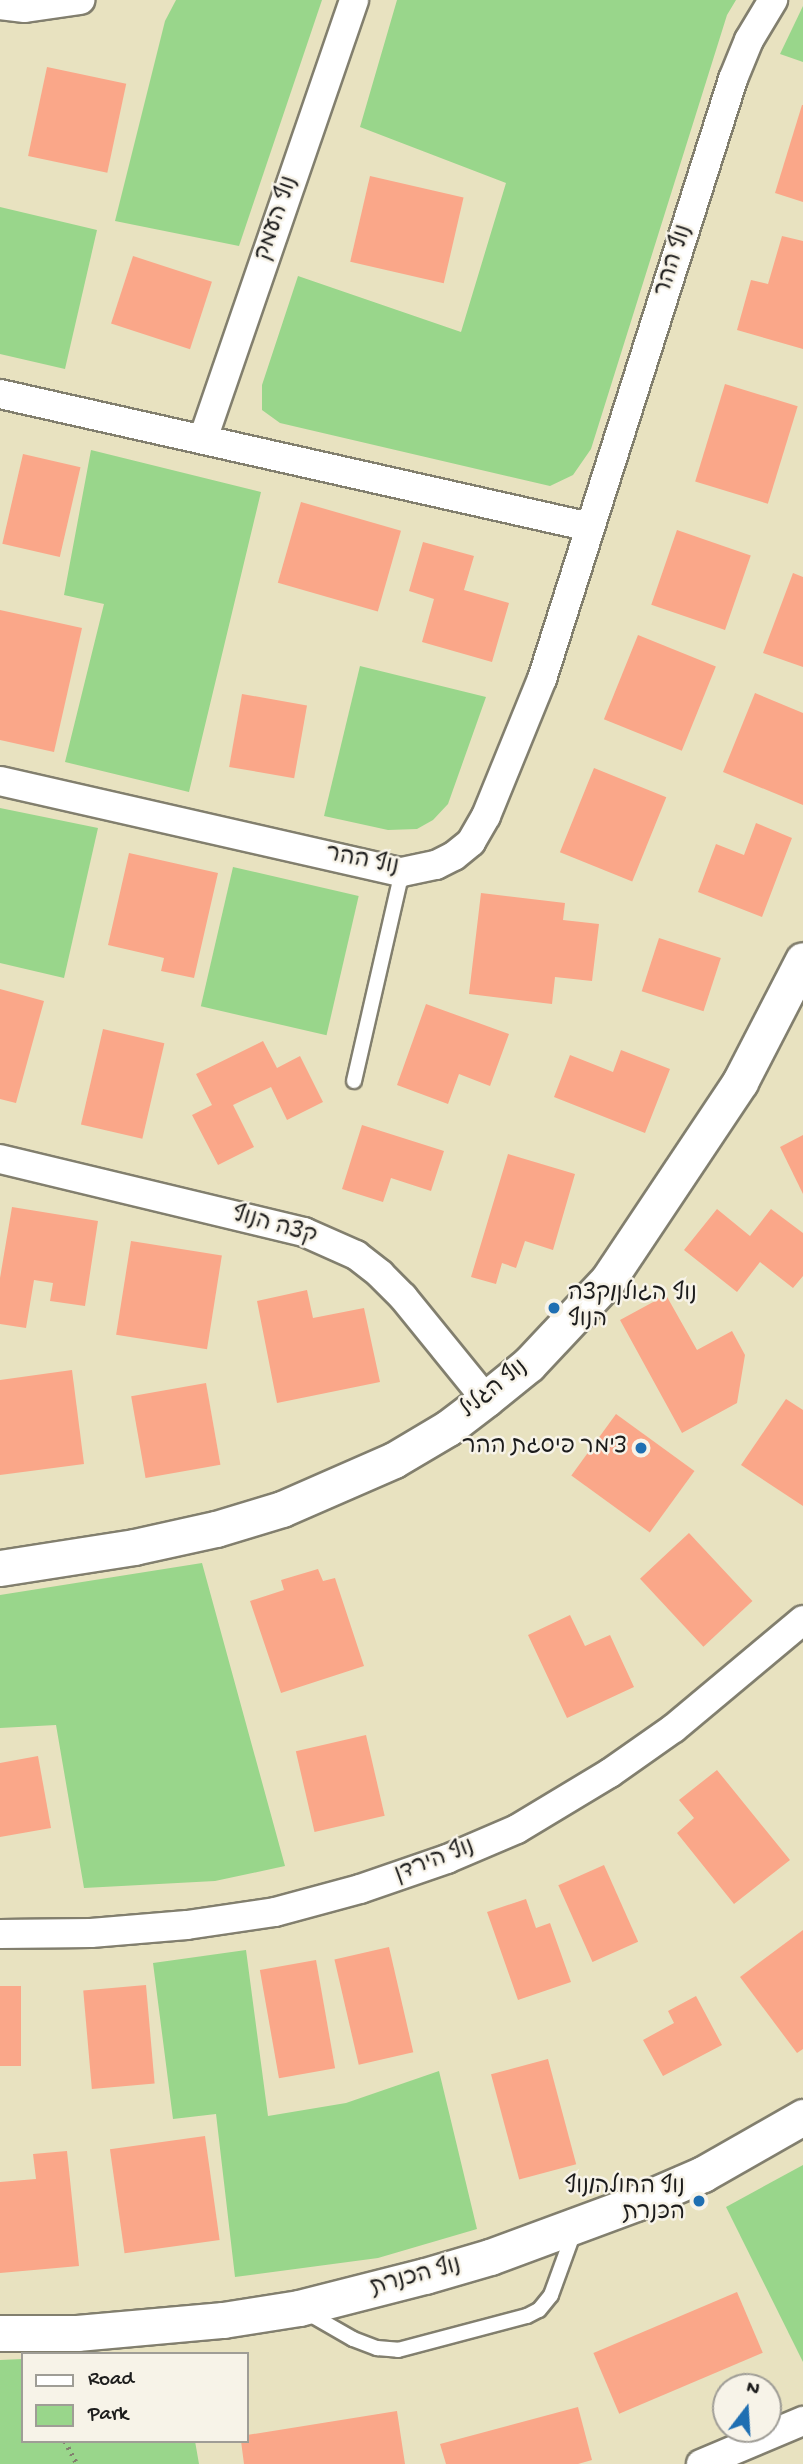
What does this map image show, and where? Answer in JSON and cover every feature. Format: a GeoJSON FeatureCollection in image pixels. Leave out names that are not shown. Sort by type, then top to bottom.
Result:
{"type":"FeatureCollection","features":[{"type":"Feature","properties":{"kind":"street"},"geometry":{"type":"LineString","coordinates":[[0,5],[25,8],[80,0]]}},
{"type":"Feature","properties":{"kind":"street","name":"נוף העמק"},"geometry":{"type":"LineString","coordinates":[[203,439],[354,0]]}},
{"type":"Feature","properties":{"kind":"street","name":"נוף ההר"},"geometry":{"type":"LineString","coordinates":[[0,781],[402,872],[417,871],[454,856],[471,842],[486,816],[542,679],[733,79],[749,40],[773,0]]}},
{"type":"Feature","properties":{"kind":"street"},"geometry":{"type":"LineString","coordinates":[[0,394],[590,527]]}},
{"type":"Feature","properties":{"kind":"street","name":"נוף הגליל"},"geometry":{"type":"LineString","coordinates":[[0,1568],[134,1547],[216,1529],[282,1509],[394,1460],[448,1428],[529,1364],[608,1280],[740,1082],[803,960]]}},
{"type":"Feature","properties":{"kind":"street","name":"קצה הנוף"},"geometry":{"type":"LineString","coordinates":[[0,1159],[304,1232],[356,1255],[403,1297],[486,1399]]}},
{"type":"Feature","properties":{"kind":"street","name":"נוף הירדן"},"geometry":{"type":"LineString","coordinates":[[0,1934],[91,1933],[187,1925],[275,1912],[360,1889],[447,1859],[517,1829],[610,1773],[674,1728],[803,1620]]}},
{"type":"Feature","properties":{"kind":"street","name":"נוף הכנרת"},"geometry":{"type":"LineString","coordinates":[[0,2333],[77,2333],[145,2328],[299,2308],[425,2276],[576,2227],[703,2174],[803,2118]]}},
{"type":"Feature","properties":{"kind":"street"},"geometry":{"type":"LineString","coordinates":[[701,2464],[803,2421]]}},
{"type":"Feature","properties":{"kind":"lane"},"geometry":{"type":"LineString","coordinates":[[354,1081],[402,872]]}},
{"type":"Feature","properties":{"kind":"lane"},"geometry":{"type":"LineString","coordinates":[[299,2308],[353,2339],[377,2348],[398,2350],[527,2316],[539,2310],[551,2295],[576,2227]]}},
{"type":"Feature","properties":{"kind":"path"},"geometry":{"type":"LineString","coordinates":[[66,2443],[76,2464]]}},
{"type":"Feature","properties":{"kind":"green space"},"geometry":{"type":"Polygon","coordinates":[[[176,0],[322,0],[239,246],[115,221],[165,21],[176,0]]]}},
{"type":"Feature","properties":{"kind":"green space"},"geometry":{"type":"Polygon","coordinates":[[[397,0],[736,0],[727,15],[591,449],[573,475],[550,486],[280,423],[262,410],[262,385],[298,276],[461,332],[506,183],[360,127],[397,0]]]}},
{"type":"Feature","properties":{"kind":"green space"},"geometry":{"type":"Polygon","coordinates":[[[803,6],[803,62],[780,54],[803,6]]]}},
{"type":"Feature","properties":{"kind":"green space"},"geometry":{"type":"Polygon","coordinates":[[[0,207],[97,230],[65,369],[0,354],[0,207]]]}},
{"type":"Feature","properties":{"kind":"green space"},"geometry":{"type":"Polygon","coordinates":[[[91,450],[261,492],[189,792],[65,762],[104,604],[64,595],[91,450]]]}},
{"type":"Feature","properties":{"kind":"green space"},"geometry":{"type":"Polygon","coordinates":[[[360,666],[486,697],[448,804],[433,820],[417,829],[388,830],[324,816],[360,666]]]}},
{"type":"Feature","properties":{"kind":"green space"},"geometry":{"type":"Polygon","coordinates":[[[0,808],[98,828],[64,978],[0,963],[0,808]]]}},
{"type":"Feature","properties":{"kind":"green space"},"geometry":{"type":"Polygon","coordinates":[[[233,867],[359,896],[327,1035],[201,1006],[233,867]]]}},
{"type":"Feature","properties":{"kind":"green space"},"geometry":{"type":"Polygon","coordinates":[[[202,1563],[285,1866],[215,1881],[84,1888],[56,1725],[0,1728],[0,1595],[202,1563]]]}},
{"type":"Feature","properties":{"kind":"green space"},"geometry":{"type":"Polygon","coordinates":[[[246,1950],[268,2116],[346,2103],[439,2071],[477,2229],[378,2258],[235,2277],[216,2114],[173,2119],[153,1963],[246,1950]]]}},
{"type":"Feature","properties":{"kind":"green space"},"geometry":{"type":"Polygon","coordinates":[[[803,2165],[803,2362],[726,2207],[803,2165]]]}},
{"type":"Feature","properties":{"kind":"green space"},"geometry":{"type":"Polygon","coordinates":[[[21,2359],[21,2443],[195,2443],[199,2464],[0,2464],[0,2360],[21,2359]]]}},
{"type":"Feature","properties":{"kind":"building"},"geometry":{"type":"Polygon","coordinates":[[[47,67],[126,84],[107,173],[28,156],[47,67]]]}},
{"type":"Feature","properties":{"kind":"building"},"geometry":{"type":"Polygon","coordinates":[[[803,105],[803,202],[775,193],[803,105]]]}},
{"type":"Feature","properties":{"kind":"building"},"geometry":{"type":"Polygon","coordinates":[[[370,176],[464,198],[444,283],[350,262],[370,176]]]}},
{"type":"Feature","properties":{"kind":"building"},"geometry":{"type":"Polygon","coordinates":[[[782,236],[803,241],[803,349],[737,330],[751,280],[768,284],[782,236]]]}},
{"type":"Feature","properties":{"kind":"building"},"geometry":{"type":"Polygon","coordinates":[[[133,256],[212,282],[190,349],[111,324],[133,256]]]}},
{"type":"Feature","properties":{"kind":"building"},"geometry":{"type":"Polygon","coordinates":[[[725,384],[798,406],[768,504],[695,482],[725,384]]]}},
{"type":"Feature","properties":{"kind":"building"},"geometry":{"type":"Polygon","coordinates":[[[23,454],[80,467],[60,557],[2,544],[23,454]]]}},
{"type":"Feature","properties":{"kind":"building"},"geometry":{"type":"Polygon","coordinates":[[[301,502],[401,531],[378,611],[278,583],[301,502]]]}},
{"type":"Feature","properties":{"kind":"building"},"geometry":{"type":"Polygon","coordinates":[[[677,530],[751,555],[725,630],[651,605],[677,530]]]}},
{"type":"Feature","properties":{"kind":"building"},"geometry":{"type":"Polygon","coordinates":[[[423,542],[474,556],[464,590],[509,603],[492,662],[422,642],[434,599],[409,591],[423,542]]]}},
{"type":"Feature","properties":{"kind":"building"},"geometry":{"type":"Polygon","coordinates":[[[793,573],[803,577],[803,667],[763,653],[793,573]]]}},
{"type":"Feature","properties":{"kind":"building"},"geometry":{"type":"Polygon","coordinates":[[[0,610],[82,628],[54,752],[0,740],[0,610]]]}},
{"type":"Feature","properties":{"kind":"building"},"geometry":{"type":"Polygon","coordinates":[[[638,635],[716,666],[682,751],[604,719],[638,635]]]}},
{"type":"Feature","properties":{"kind":"building"},"geometry":{"type":"Polygon","coordinates":[[[755,693],[803,713],[803,805],[723,772],[755,693]]]}},
{"type":"Feature","properties":{"kind":"building"},"geometry":{"type":"Polygon","coordinates":[[[242,694],[307,705],[294,778],[229,767],[242,694]]]}},
{"type":"Feature","properties":{"kind":"building"},"geometry":{"type":"Polygon","coordinates":[[[594,768],[666,797],[632,882],[560,852],[594,768]]]}},
{"type":"Feature","properties":{"kind":"building"},"geometry":{"type":"Polygon","coordinates":[[[756,823],[792,838],[762,917],[698,892],[716,844],[744,855],[756,823]]]}},
{"type":"Feature","properties":{"kind":"building"},"geometry":{"type":"Polygon","coordinates":[[[129,853],[218,873],[194,978],[161,971],[164,958],[108,945],[129,853]]]}},
{"type":"Feature","properties":{"kind":"building"},"geometry":{"type":"Polygon","coordinates":[[[481,893],[565,903],[563,920],[599,924],[592,981],[555,977],[552,1004],[469,994],[481,893]]]}},
{"type":"Feature","properties":{"kind":"building"},"geometry":{"type":"Polygon","coordinates":[[[659,938],[721,958],[704,1011],[642,991],[659,938]]]}},
{"type":"Feature","properties":{"kind":"building"},"geometry":{"type":"Polygon","coordinates":[[[0,989],[44,1001],[16,1103],[0,1099],[0,989]]]}},
{"type":"Feature","properties":{"kind":"building"},"geometry":{"type":"Polygon","coordinates":[[[426,1004],[509,1034],[490,1086],[459,1074],[448,1104],[397,1085],[426,1004]]]}},
{"type":"Feature","properties":{"kind":"building"},"geometry":{"type":"Polygon","coordinates":[[[103,1029],[164,1043],[142,1139],[81,1124],[103,1029]]]}},
{"type":"Feature","properties":{"kind":"building"},"geometry":{"type":"Polygon","coordinates":[[[263,1041],[277,1068],[300,1056],[323,1102],[287,1120],[271,1087],[233,1105],[254,1147],[218,1165],[192,1115],[212,1105],[196,1074],[263,1041]]]}},
{"type":"Feature","properties":{"kind":"building"},"geometry":{"type":"Polygon","coordinates":[[[621,1050],[670,1069],[645,1133],[554,1097],[570,1055],[613,1072],[621,1050]]]}},
{"type":"Feature","properties":{"kind":"building"},"geometry":{"type":"Polygon","coordinates":[[[362,1125],[444,1151],[431,1191],[391,1178],[383,1202],[342,1189],[362,1125]]]}},
{"type":"Feature","properties":{"kind":"building"},"geometry":{"type":"Polygon","coordinates":[[[803,1135],[803,1194],[780,1147],[803,1135]]]}},
{"type":"Feature","properties":{"kind":"building"},"geometry":{"type":"Polygon","coordinates":[[[508,1154],[575,1174],[553,1250],[525,1241],[516,1268],[502,1263],[496,1284],[471,1277],[508,1154]]]}},
{"type":"Feature","properties":{"kind":"building"},"geometry":{"type":"Polygon","coordinates":[[[12,1207],[98,1221],[85,1306],[50,1301],[53,1283],[34,1280],[26,1328],[0,1324],[0,1278],[12,1207]]]}},
{"type":"Feature","properties":{"kind":"building"},"geometry":{"type":"Polygon","coordinates":[[[717,1209],[750,1236],[771,1209],[803,1233],[803,1276],[793,1288],[760,1262],[737,1292],[684,1250],[717,1209]]]}},
{"type":"Feature","properties":{"kind":"building"},"geometry":{"type":"Polygon","coordinates":[[[131,1241],[222,1255],[207,1349],[116,1335],[131,1241]]]}},
{"type":"Feature","properties":{"kind":"building"},"geometry":{"type":"Polygon","coordinates":[[[307,1290],[313,1318],[364,1308],[380,1382],[277,1403],[257,1301],[307,1290]]]}},
{"type":"Feature","properties":{"kind":"building"},"geometry":{"type":"Polygon","coordinates":[[[666,1295],[697,1350],[732,1331],[745,1355],[737,1403],[682,1433],[620,1320],[666,1295]]]}},
{"type":"Feature","properties":{"kind":"building"},"geometry":{"type":"Polygon","coordinates":[[[72,1370],[84,1464],[0,1475],[0,1380],[72,1370]]]}},
{"type":"Feature","properties":{"kind":"building"},"geometry":{"type":"Polygon","coordinates":[[[206,1383],[220,1465],[146,1478],[131,1396],[206,1383]]]}},
{"type":"Feature","properties":{"kind":"building"},"geometry":{"type":"Polygon","coordinates":[[[786,1399],[803,1410],[803,1506],[741,1465],[786,1399]]]}},
{"type":"Feature","properties":{"kind":"building"},"geometry":{"type":"Polygon","coordinates":[[[616,1414],[694,1471],[650,1533],[571,1475],[616,1414]]]}},
{"type":"Feature","properties":{"kind":"building"},"geometry":{"type":"Polygon","coordinates":[[[689,1533],[752,1601],[703,1647],[640,1579],[689,1533]]]}},
{"type":"Feature","properties":{"kind":"building"},"geometry":{"type":"Polygon","coordinates":[[[318,1569],[323,1581],[335,1578],[364,1666],[281,1693],[250,1601],[284,1590],[281,1580],[318,1569]]]}},
{"type":"Feature","properties":{"kind":"building"},"geometry":{"type":"Polygon","coordinates":[[[570,1615],[585,1646],[610,1635],[634,1687],[567,1718],[528,1635],[570,1615]]]}},
{"type":"Feature","properties":{"kind":"building"},"geometry":{"type":"Polygon","coordinates":[[[366,1735],[385,1816],[315,1832],[296,1751],[366,1735]]]}},
{"type":"Feature","properties":{"kind":"building"},"geometry":{"type":"Polygon","coordinates":[[[38,1756],[51,1828],[0,1837],[0,1763],[38,1756]]]}},
{"type":"Feature","properties":{"kind":"building"},"geometry":{"type":"Polygon","coordinates":[[[717,1770],[790,1860],[734,1904],[677,1833],[694,1818],[679,1800],[717,1770]]]}},
{"type":"Feature","properties":{"kind":"building"},"geometry":{"type":"Polygon","coordinates":[[[604,1865],[638,1942],[592,1962],[558,1885],[604,1865]]]}},
{"type":"Feature","properties":{"kind":"building"},"geometry":{"type":"Polygon","coordinates":[[[526,1899],[536,1928],[550,1923],[571,1982],[518,2000],[487,1912],[526,1899]]]}},
{"type":"Feature","properties":{"kind":"building"},"geometry":{"type":"Polygon","coordinates":[[[803,1930],[803,2049],[797,2053],[740,1977],[803,1930]]]}},
{"type":"Feature","properties":{"kind":"building"},"geometry":{"type":"Polygon","coordinates":[[[389,1947],[413,2052],[359,2065],[334,1960],[389,1947]]]}},
{"type":"Feature","properties":{"kind":"building"},"geometry":{"type":"Polygon","coordinates":[[[316,1960],[335,2068],[279,2078],[260,1970],[316,1960]]]}},
{"type":"Feature","properties":{"kind":"building"},"geometry":{"type":"Polygon","coordinates":[[[146,1985],[155,2084],[92,2089],[83,1990],[146,1985]]]}},
{"type":"Feature","properties":{"kind":"building"},"geometry":{"type":"Polygon","coordinates":[[[0,1986],[21,1986],[21,2066],[0,2066],[0,1986]]]}},
{"type":"Feature","properties":{"kind":"building"},"geometry":{"type":"Polygon","coordinates":[[[696,1996],[722,2045],[663,2076],[643,2040],[674,2023],[668,2011],[696,1996]]]}},
{"type":"Feature","properties":{"kind":"building"},"geometry":{"type":"Polygon","coordinates":[[[548,2059],[576,2164],[519,2180],[491,2074],[548,2059]]]}},
{"type":"Feature","properties":{"kind":"building"},"geometry":{"type":"Polygon","coordinates":[[[205,2136],[220,2240],[125,2253],[110,2149],[205,2136]]]}},
{"type":"Feature","properties":{"kind":"building"},"geometry":{"type":"Polygon","coordinates":[[[67,2151],[79,2266],[0,2273],[0,2182],[36,2179],[33,2154],[67,2151]]]}},
{"type":"Feature","properties":{"kind":"building"},"geometry":{"type":"Polygon","coordinates":[[[737,2292],[763,2353],[619,2414],[593,2353],[737,2292]]]}},
{"type":"Feature","properties":{"kind":"building"},"geometry":{"type":"Polygon","coordinates":[[[578,2407],[592,2460],[578,2464],[446,2464],[440,2444],[578,2407]]]}},
{"type":"Feature","properties":{"kind":"building"},"geometry":{"type":"Polygon","coordinates":[[[397,2411],[405,2464],[244,2464],[241,2443],[248,2443],[248,2435],[397,2411]]]}},
{"type":"Feature","properties":{"kind":"place","name":"נוף הגולן/קצה הנוף"},"geometry":{"type":"Point","coordinates":[554,1308]}},
{"type":"Feature","properties":{"kind":"place","name":"צימר פיסגת ההר"},"geometry":{"type":"Point","coordinates":[641,1448]}},
{"type":"Feature","properties":{"kind":"place","name":"נוף החולה/נוף הכנרת"},"geometry":{"type":"Point","coordinates":[699,2201]}}]}
